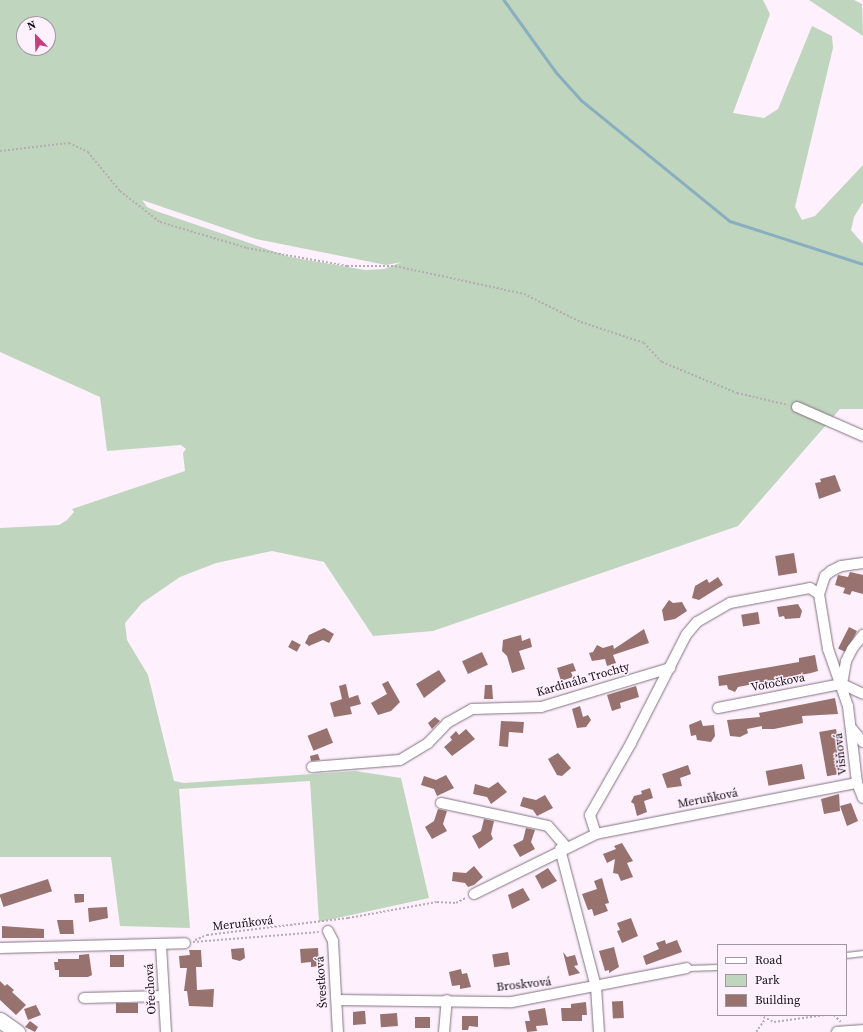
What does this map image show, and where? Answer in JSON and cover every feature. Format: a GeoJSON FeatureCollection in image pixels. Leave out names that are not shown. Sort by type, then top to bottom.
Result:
{"type":"FeatureCollection","features":[{"type":"Feature","properties":{"kind":"street"},"geometry":{"type":"LineString","coordinates":[[797,407],[863,436]]}},
{"type":"Feature","properties":{"kind":"street"},"geometry":{"type":"LineString","coordinates":[[863,563],[841,566],[831,571],[825,576],[819,594],[828,649],[842,684],[863,694]]}},
{"type":"Feature","properties":{"kind":"street"},"geometry":{"type":"LineString","coordinates":[[596,834],[590,815],[631,743],[686,635],[697,622],[718,607],[730,603],[810,588],[819,594]]}},
{"type":"Feature","properties":{"kind":"street"},"geometry":{"type":"LineString","coordinates":[[842,684],[846,661],[852,649],[863,635]]}},
{"type":"Feature","properties":{"kind":"street","name":"Kardinála Trochty"},"geometry":{"type":"LineString","coordinates":[[312,767],[400,760],[428,743],[447,723],[472,709],[541,707],[670,668]]}},
{"type":"Feature","properties":{"kind":"street","name":"Votočkova"},"geometry":{"type":"LineString","coordinates":[[718,708],[842,684]]}},
{"type":"Feature","properties":{"kind":"street","name":"Višňová"},"geometry":{"type":"LineString","coordinates":[[842,684],[852,729],[857,783],[863,798]]}},
{"type":"Feature","properties":{"kind":"street"},"geometry":{"type":"LineString","coordinates":[[852,729],[863,742]]}},
{"type":"Feature","properties":{"kind":"street","name":"Meruňková"},"geometry":{"type":"LineString","coordinates":[[474,894],[563,848],[596,834],[857,783]]}},
{"type":"Feature","properties":{"kind":"street"},"geometry":{"type":"LineString","coordinates":[[441,803],[548,826],[563,848],[596,987],[599,1032]]}},
{"type":"Feature","properties":{"kind":"street","name":"Švestková"},"geometry":{"type":"LineString","coordinates":[[328,931],[332,941],[338,1032]]}},
{"type":"Feature","properties":{"kind":"street"},"geometry":{"type":"LineString","coordinates":[[0,948],[161,945],[185,943]]}},
{"type":"Feature","properties":{"kind":"street","name":"Ořechová"},"geometry":{"type":"LineString","coordinates":[[161,945],[166,1032]]}},
{"type":"Feature","properties":{"kind":"street","name":"Broskvová"},"geometry":{"type":"LineString","coordinates":[[337,1000],[447,1000],[512,1002],[596,987],[687,968]]}},
{"type":"Feature","properties":{"kind":"street"},"geometry":{"type":"LineString","coordinates":[[84,998],[164,996]]}},
{"type":"Feature","properties":{"kind":"street"},"geometry":{"type":"LineString","coordinates":[[444,1032],[447,1000]]}},
{"type":"Feature","properties":{"kind":"street"},"geometry":{"type":"LineString","coordinates":[[0,1020],[17,1032]]}},
{"type":"Feature","properties":{"kind":"street"},"geometry":{"type":"LineString","coordinates":[[837,1032],[863,1030]]}},
{"type":"Feature","properties":{"kind":"lane"},"geometry":{"type":"LineString","coordinates":[[847,955],[863,953]]}},
{"type":"Feature","properties":{"kind":"lane"},"geometry":{"type":"LineString","coordinates":[[687,968],[717,966]]}},
{"type":"Feature","properties":{"kind":"path"},"geometry":{"type":"LineString","coordinates":[[0,151],[69,142],[88,152],[120,191],[160,222],[247,248],[347,266],[395,266],[524,294],[581,322],[644,343],[662,362],[724,388],[737,393],[797,407]]}},
{"type":"Feature","properties":{"kind":"path"},"geometry":{"type":"LineString","coordinates":[[185,943],[206,935],[348,918],[437,902],[456,904],[474,894]]}},
{"type":"Feature","properties":{"kind":"path","name":"Meruňková"},"geometry":{"type":"LineString","coordinates":[[185,943],[328,931]]}},
{"type":"Feature","properties":{"kind":"path"},"geometry":{"type":"LineString","coordinates":[[761,1016],[774,1022],[818,1016]]}},
{"type":"Feature","properties":{"kind":"path"},"geometry":{"type":"LineString","coordinates":[[756,1032],[765,1019]]}},
{"type":"Feature","properties":{"kind":"green space"},"geometry":{"type":"Polygon","coordinates":[[[0,0],[763,0],[770,14],[733,113],[764,118],[778,109],[812,26],[832,36],[833,48],[795,207],[802,220],[815,216],[863,165],[863,202],[854,217],[851,230],[863,244],[863,409],[840,409],[738,526],[433,631],[373,636],[324,562],[272,551],[216,563],[180,577],[142,603],[125,623],[127,640],[148,675],[174,781],[184,783],[355,771],[401,778],[429,898],[319,922],[310,781],[179,789],[190,928],[120,926],[111,857],[0,857],[0,528],[59,525],[67,520],[74,512],[72,509],[185,471],[183,453],[186,449],[181,445],[107,451],[100,397],[0,352],[0,0]],[[142,200],[147,207],[156,211],[290,257],[365,270],[384,269],[402,262],[386,265],[256,239],[142,200]]]}},
{"type":"Feature","properties":{"kind":"green space"},"geometry":{"type":"Polygon","coordinates":[[[809,0],[854,0],[862,4],[863,36],[809,0]]]}},
{"type":"Feature","properties":{"kind":"building"},"geometry":{"type":"Polygon","coordinates":[[[835,475],[841,491],[819,499],[815,483],[821,482],[820,479],[835,475]]]}},
{"type":"Feature","properties":{"kind":"building"},"geometry":{"type":"Polygon","coordinates":[[[794,553],[797,573],[778,576],[775,556],[794,553]]]}},
{"type":"Feature","properties":{"kind":"building"},"geometry":{"type":"Polygon","coordinates":[[[850,572],[863,575],[863,594],[852,591],[850,595],[843,593],[845,588],[835,585],[838,575],[848,577],[850,572]]]}},
{"type":"Feature","properties":{"kind":"building"},"geometry":{"type":"Polygon","coordinates":[[[718,577],[723,585],[699,600],[692,598],[695,586],[707,579],[709,583],[718,577]]]}},
{"type":"Feature","properties":{"kind":"building"},"geometry":{"type":"Polygon","coordinates":[[[669,600],[673,603],[682,602],[687,611],[675,619],[664,621],[662,610],[669,600]]]}},
{"type":"Feature","properties":{"kind":"building"},"geometry":{"type":"Polygon","coordinates":[[[798,604],[802,611],[800,618],[785,619],[784,616],[779,617],[777,607],[798,604]]]}},
{"type":"Feature","properties":{"kind":"building"},"geometry":{"type":"Polygon","coordinates":[[[758,612],[760,624],[743,627],[741,615],[758,612]]]}},
{"type":"Feature","properties":{"kind":"building"},"geometry":{"type":"Polygon","coordinates":[[[849,627],[857,631],[846,652],[838,648],[849,627]]]}},
{"type":"Feature","properties":{"kind":"building"},"geometry":{"type":"Polygon","coordinates":[[[324,628],[334,634],[329,643],[323,640],[309,646],[305,643],[309,635],[324,628]]]}},
{"type":"Feature","properties":{"kind":"building"},"geometry":{"type":"Polygon","coordinates":[[[644,629],[649,643],[613,655],[616,663],[607,666],[605,659],[592,661],[589,653],[593,652],[597,645],[603,648],[613,645],[614,649],[644,629]]]}},
{"type":"Feature","properties":{"kind":"building"},"geometry":{"type":"Polygon","coordinates":[[[521,635],[522,641],[530,638],[532,647],[519,651],[525,669],[512,673],[507,656],[502,651],[503,640],[521,635]]]}},
{"type":"Feature","properties":{"kind":"building"},"geometry":{"type":"Polygon","coordinates":[[[292,640],[301,645],[297,652],[288,647],[292,640]]]}},
{"type":"Feature","properties":{"kind":"building"},"geometry":{"type":"Polygon","coordinates":[[[482,652],[488,665],[468,674],[462,661],[482,652]]]}},
{"type":"Feature","properties":{"kind":"building"},"geometry":{"type":"Polygon","coordinates":[[[815,655],[818,671],[738,687],[735,692],[728,689],[727,685],[719,686],[718,676],[799,662],[799,658],[815,655]]]}},
{"type":"Feature","properties":{"kind":"building"},"geometry":{"type":"Polygon","coordinates":[[[573,663],[576,671],[571,672],[573,677],[561,681],[557,668],[573,663]]]}},
{"type":"Feature","properties":{"kind":"building"},"geometry":{"type":"Polygon","coordinates":[[[439,670],[446,681],[424,698],[416,684],[439,670]]]}},
{"type":"Feature","properties":{"kind":"building"},"geometry":{"type":"Polygon","coordinates":[[[388,681],[400,702],[391,711],[378,715],[371,703],[387,694],[382,684],[388,681]]]}},
{"type":"Feature","properties":{"kind":"building"},"geometry":{"type":"Polygon","coordinates":[[[346,684],[349,698],[358,695],[361,704],[350,707],[352,714],[334,717],[330,703],[342,699],[339,686],[346,684]]]}},
{"type":"Feature","properties":{"kind":"building"},"geometry":{"type":"Polygon","coordinates":[[[485,685],[492,685],[493,699],[484,699],[485,685]]]}},
{"type":"Feature","properties":{"kind":"building"},"geometry":{"type":"Polygon","coordinates":[[[636,686],[639,697],[620,703],[621,708],[612,711],[607,695],[636,686]]]}},
{"type":"Feature","properties":{"kind":"building"},"geometry":{"type":"Polygon","coordinates":[[[835,698],[838,714],[802,716],[803,723],[774,729],[762,729],[762,726],[747,729],[748,733],[740,737],[730,736],[727,720],[760,717],[759,713],[835,698]]]}},
{"type":"Feature","properties":{"kind":"building"},"geometry":{"type":"Polygon","coordinates":[[[580,706],[583,717],[588,715],[591,720],[586,727],[577,728],[572,709],[580,706]]]}},
{"type":"Feature","properties":{"kind":"building"},"geometry":{"type":"Polygon","coordinates":[[[435,717],[440,721],[432,729],[428,723],[435,717]]]}},
{"type":"Feature","properties":{"kind":"building"},"geometry":{"type":"Polygon","coordinates":[[[701,720],[703,726],[714,725],[715,736],[711,742],[697,740],[696,735],[691,736],[689,725],[701,720]]]}},
{"type":"Feature","properties":{"kind":"building"},"geometry":{"type":"Polygon","coordinates":[[[501,721],[524,722],[523,733],[509,732],[508,747],[499,746],[501,721]]]}},
{"type":"Feature","properties":{"kind":"building"},"geometry":{"type":"Polygon","coordinates":[[[327,728],[333,743],[314,751],[308,736],[327,728]]]}},
{"type":"Feature","properties":{"kind":"building"},"geometry":{"type":"Polygon","coordinates":[[[466,729],[475,739],[452,756],[444,747],[452,740],[450,737],[456,731],[459,735],[466,729]]]}},
{"type":"Feature","properties":{"kind":"building"},"geometry":{"type":"Polygon","coordinates":[[[836,729],[844,773],[827,776],[819,732],[836,729]]]}},
{"type":"Feature","properties":{"kind":"building"},"geometry":{"type":"Polygon","coordinates":[[[558,753],[571,768],[562,776],[557,775],[548,759],[558,753]]]}},
{"type":"Feature","properties":{"kind":"building"},"geometry":{"type":"Polygon","coordinates":[[[318,754],[320,760],[311,761],[310,756],[318,754]]]}},
{"type":"Feature","properties":{"kind":"building"},"geometry":{"type":"Polygon","coordinates":[[[802,764],[805,779],[769,786],[766,771],[802,764]]]}},
{"type":"Feature","properties":{"kind":"building"},"geometry":{"type":"Polygon","coordinates":[[[688,765],[691,774],[680,778],[682,786],[667,788],[662,774],[688,765]]]}},
{"type":"Feature","properties":{"kind":"building"},"geometry":{"type":"Polygon","coordinates":[[[446,775],[454,788],[437,796],[434,789],[421,785],[424,776],[436,780],[446,775]]]}},
{"type":"Feature","properties":{"kind":"building"},"geometry":{"type":"Polygon","coordinates":[[[498,782],[507,792],[491,804],[487,797],[473,794],[475,784],[489,788],[498,782]]]}},
{"type":"Feature","properties":{"kind":"building"},"geometry":{"type":"Polygon","coordinates":[[[650,788],[653,798],[644,801],[647,812],[637,816],[634,804],[631,802],[634,796],[642,794],[641,791],[650,788]]]}},
{"type":"Feature","properties":{"kind":"building"},"geometry":{"type":"Polygon","coordinates":[[[839,794],[840,811],[824,814],[821,799],[839,794]]]}},
{"type":"Feature","properties":{"kind":"building"},"geometry":{"type":"Polygon","coordinates":[[[545,795],[553,808],[537,816],[533,810],[520,806],[523,797],[536,800],[545,795]]]}},
{"type":"Feature","properties":{"kind":"building"},"geometry":{"type":"Polygon","coordinates":[[[851,803],[858,821],[847,826],[840,806],[851,803]]]}},
{"type":"Feature","properties":{"kind":"building"},"geometry":{"type":"Polygon","coordinates":[[[438,809],[447,811],[443,824],[447,831],[432,839],[425,827],[434,821],[438,809]]]}},
{"type":"Feature","properties":{"kind":"building"},"geometry":{"type":"Polygon","coordinates":[[[484,819],[494,821],[491,834],[493,839],[479,849],[472,836],[481,831],[484,819]]]}},
{"type":"Feature","properties":{"kind":"building"},"geometry":{"type":"Polygon","coordinates":[[[526,828],[535,830],[531,842],[535,849],[520,857],[513,845],[523,840],[526,828]]]}},
{"type":"Feature","properties":{"kind":"building"},"geometry":{"type":"Polygon","coordinates":[[[622,843],[633,861],[627,863],[633,877],[621,881],[618,874],[613,873],[615,859],[607,863],[603,854],[616,849],[614,846],[622,843]]]}},
{"type":"Feature","properties":{"kind":"building"},"geometry":{"type":"Polygon","coordinates":[[[474,866],[483,877],[474,885],[468,887],[465,883],[452,881],[453,872],[466,873],[474,866]]]}},
{"type":"Feature","properties":{"kind":"building"},"geometry":{"type":"Polygon","coordinates":[[[548,868],[557,881],[542,889],[535,876],[548,868]]]}},
{"type":"Feature","properties":{"kind":"building"},"geometry":{"type":"Polygon","coordinates":[[[602,878],[609,903],[605,904],[608,911],[594,916],[592,909],[588,910],[582,894],[597,889],[594,881],[602,878]]]}},
{"type":"Feature","properties":{"kind":"building"},"geometry":{"type":"Polygon","coordinates":[[[48,879],[52,891],[4,907],[0,895],[48,879]]]}},
{"type":"Feature","properties":{"kind":"building"},"geometry":{"type":"Polygon","coordinates":[[[523,888],[530,900],[512,909],[508,895],[523,888]]]}},
{"type":"Feature","properties":{"kind":"building"},"geometry":{"type":"Polygon","coordinates":[[[74,894],[84,894],[84,902],[75,903],[74,894]]]}},
{"type":"Feature","properties":{"kind":"building"},"geometry":{"type":"Polygon","coordinates":[[[107,907],[108,918],[89,922],[88,908],[107,907]]]}},
{"type":"Feature","properties":{"kind":"building"},"geometry":{"type":"Polygon","coordinates":[[[631,918],[638,936],[622,943],[617,931],[620,930],[617,923],[631,918]]]}},
{"type":"Feature","properties":{"kind":"building"},"geometry":{"type":"Polygon","coordinates":[[[57,920],[73,920],[74,934],[60,934],[57,920]]]}},
{"type":"Feature","properties":{"kind":"building"},"geometry":{"type":"Polygon","coordinates":[[[2,926],[44,929],[44,938],[2,938],[2,926]]]}},
{"type":"Feature","properties":{"kind":"building"},"geometry":{"type":"Polygon","coordinates":[[[665,940],[666,944],[677,940],[682,952],[646,965],[643,956],[659,949],[656,943],[665,940]]]}},
{"type":"Feature","properties":{"kind":"building"},"geometry":{"type":"Polygon","coordinates":[[[614,947],[619,967],[609,973],[609,970],[605,971],[599,951],[614,947]]]}},
{"type":"Feature","properties":{"kind":"building"},"geometry":{"type":"Polygon","coordinates":[[[244,948],[245,958],[240,961],[232,959],[231,949],[244,948]]]}},
{"type":"Feature","properties":{"kind":"building"},"geometry":{"type":"Polygon","coordinates":[[[318,948],[319,966],[311,967],[311,962],[301,963],[300,949],[318,948]]]}},
{"type":"Feature","properties":{"kind":"building"},"geometry":{"type":"Polygon","coordinates":[[[189,950],[201,950],[202,967],[196,967],[197,990],[214,989],[213,1007],[189,1006],[187,991],[184,991],[187,968],[180,968],[179,956],[190,955],[189,950]]]}},
{"type":"Feature","properties":{"kind":"building"},"geometry":{"type":"Polygon","coordinates":[[[508,952],[510,965],[494,967],[492,955],[508,952]]]}},
{"type":"Feature","properties":{"kind":"building"},"geometry":{"type":"Polygon","coordinates":[[[563,952],[567,957],[575,955],[578,965],[574,966],[580,973],[569,976],[563,952]]]}},
{"type":"Feature","properties":{"kind":"building"},"geometry":{"type":"Polygon","coordinates":[[[89,954],[92,975],[88,977],[59,977],[59,970],[55,970],[54,962],[58,962],[58,959],[79,959],[79,955],[89,954]]]}},
{"type":"Feature","properties":{"kind":"building"},"geometry":{"type":"Polygon","coordinates":[[[110,955],[124,955],[124,967],[110,967],[110,955]]]}},
{"type":"Feature","properties":{"kind":"building"},"geometry":{"type":"Polygon","coordinates":[[[461,969],[462,974],[467,973],[471,987],[460,989],[460,985],[452,986],[449,972],[461,969]]]}},
{"type":"Feature","properties":{"kind":"building"},"geometry":{"type":"Polygon","coordinates":[[[0,981],[5,986],[7,984],[14,990],[12,992],[26,1005],[16,1015],[0,1000],[0,981]]]}},
{"type":"Feature","properties":{"kind":"building"},"geometry":{"type":"Polygon","coordinates":[[[623,1001],[624,1018],[613,1019],[612,1002],[623,1001]]]}},
{"type":"Feature","properties":{"kind":"building"},"geometry":{"type":"Polygon","coordinates":[[[586,1002],[587,1015],[582,1015],[582,1021],[562,1021],[561,1008],[571,1008],[571,1004],[586,1002]]]}},
{"type":"Feature","properties":{"kind":"building"},"geometry":{"type":"Polygon","coordinates":[[[116,1003],[138,1003],[138,1013],[116,1013],[116,1003]]]}},
{"type":"Feature","properties":{"kind":"building"},"geometry":{"type":"Polygon","coordinates":[[[36,1005],[41,1015],[28,1020],[24,1009],[36,1005]]]}},
{"type":"Feature","properties":{"kind":"building"},"geometry":{"type":"Polygon","coordinates":[[[545,1008],[548,1025],[536,1026],[537,1031],[527,1032],[525,1021],[530,1021],[528,1011],[545,1008]]]}},
{"type":"Feature","properties":{"kind":"building"},"geometry":{"type":"Polygon","coordinates":[[[365,1011],[366,1024],[353,1025],[353,1012],[365,1011]]]}},
{"type":"Feature","properties":{"kind":"building"},"geometry":{"type":"Polygon","coordinates":[[[397,1013],[398,1026],[381,1027],[380,1014],[397,1013]]]}},
{"type":"Feature","properties":{"kind":"building"},"geometry":{"type":"Polygon","coordinates":[[[462,1016],[478,1016],[478,1027],[469,1026],[468,1030],[462,1030],[462,1016]]]}},
{"type":"Feature","properties":{"kind":"building"},"geometry":{"type":"Polygon","coordinates":[[[415,1017],[430,1017],[430,1028],[415,1028],[415,1017]]]}},
{"type":"Feature","properties":{"kind":"building"},"geometry":{"type":"Polygon","coordinates":[[[30,1021],[38,1027],[35,1032],[25,1027],[30,1021]]]}},
{"type":"Feature","properties":{"kind":"waterway"},"geometry":{"type":"LineString","coordinates":[[504,0],[556,72],[581,100],[730,221],[863,264]]}}]}
